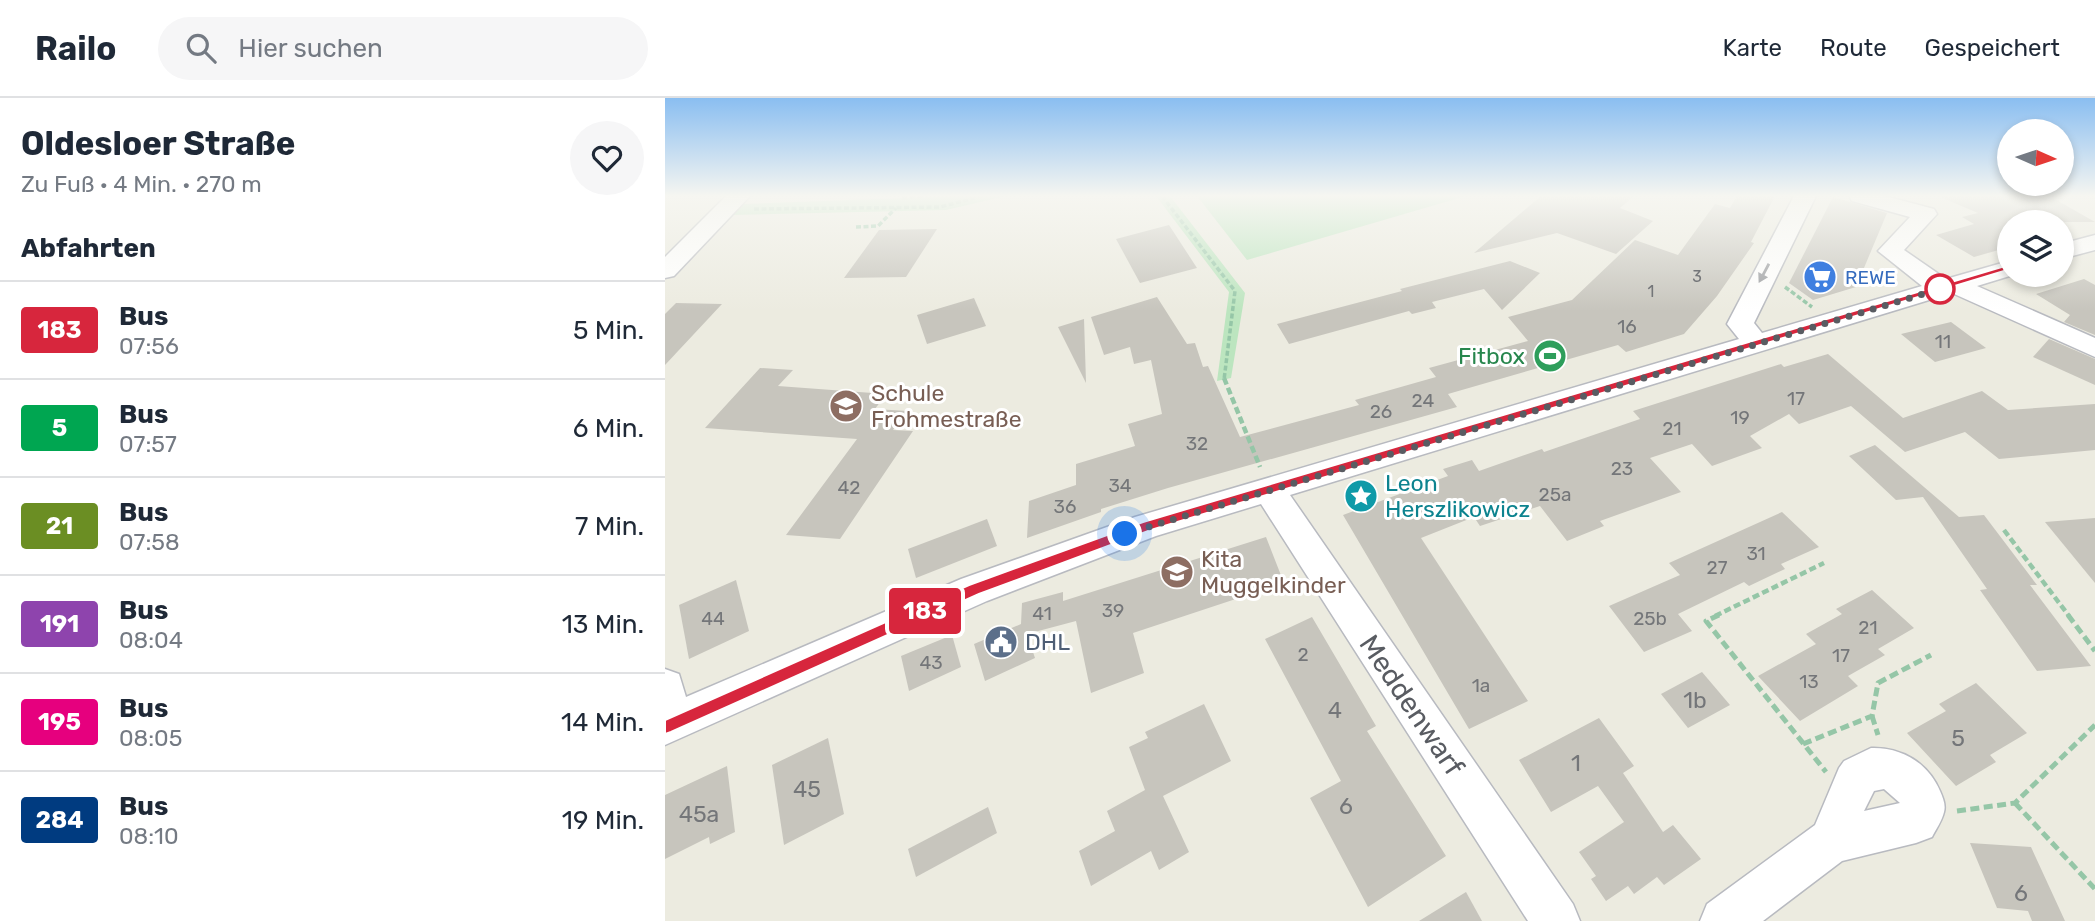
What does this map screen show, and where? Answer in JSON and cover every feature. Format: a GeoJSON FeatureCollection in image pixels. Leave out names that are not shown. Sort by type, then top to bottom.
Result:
{"type":"FeatureCollection","features":[{"type":"Feature","properties":{"kind":"street"},"geometry":{"type":"LineString","coordinates":[[665,271],[701,234]]}},
{"type":"Feature","properties":{"kind":"street"},"geometry":{"type":"LineString","coordinates":[[1757,344],[1739,324],[1785,234]]}},
{"type":"Feature","properties":{"kind":"street"},"geometry":{"type":"LineString","coordinates":[[1906,234],[1890,251],[1949,287],[2095,348]]}},
{"type":"Feature","properties":{"kind":"street"},"geometry":{"type":"LineString","coordinates":[[2074,248],[2095,242]]}},
{"type":"Feature","properties":{"kind":"street"},"geometry":{"type":"LineString","coordinates":[[666,713],[974,590],[1147,526],[1997,272]]}},
{"type":"Feature","properties":{"kind":"street","name":"Meddenwarf"},"geometry":{"type":"LineString","coordinates":[[1269,490],[1556,921]]}},
{"type":"Feature","properties":{"kind":"street"},"geometry":{"type":"LineString","coordinates":[[1724,921],[1831,841],[1902,827],[1916,821],[1925,810],[1921,798],[1910,781],[1887,768],[1877,768],[1859,776],[1831,841]]}},
{"type":"Feature","properties":{"kind":"path"},"geometry":{"type":"LineString","coordinates":[[1192,234],[1235,291],[1223,377],[1269,490]]}},
{"type":"Feature","properties":{"kind":"path"},"geometry":{"type":"LineString","coordinates":[[1765,272],[1832,322]]}},
{"type":"Feature","properties":{"kind":"path"},"geometry":{"type":"LineString","coordinates":[[2004,530],[2095,651]]}},
{"type":"Feature","properties":{"kind":"path"},"geometry":{"type":"LineString","coordinates":[[1824,563],[1706,621],[1847,799]]}},
{"type":"Feature","properties":{"kind":"path"},"geometry":{"type":"LineString","coordinates":[[1803,744],[1872,716],[1878,683],[1931,655]]}},
{"type":"Feature","properties":{"kind":"path"},"geometry":{"type":"LineString","coordinates":[[1925,810],[1956,811],[2015,803],[2095,725]]}},
{"type":"Feature","properties":{"kind":"path"},"geometry":{"type":"LineString","coordinates":[[2015,803],[2095,889]]}},
{"type":"Feature","properties":{"kind":"green space"},"geometry":{"type":"Polygon","coordinates":[[[1185,234],[1200,234],[1245,293],[1231,378],[1217,381],[1229,292],[1185,234]]]}},
{"type":"Feature","properties":{"kind":"green space"},"geometry":{"type":"Polygon","coordinates":[[[1227,234],[1335,234],[1247,260],[1227,234]]]}},
{"type":"Feature","properties":{"kind":"building"},"geometry":{"type":"Polygon","coordinates":[[[876,234],[934,234],[906,277],[844,278],[876,234]]]}},
{"type":"Feature","properties":{"kind":"building"},"geometry":{"type":"Polygon","coordinates":[[[1133,234],[1175,234],[1197,268],[1140,283],[1116,239],[1133,234]]]}},
{"type":"Feature","properties":{"kind":"building"},"geometry":{"type":"Polygon","coordinates":[[[1496,234],[1551,234],[1474,253],[1496,234]]]}},
{"type":"Feature","properties":{"kind":"building"},"geometry":{"type":"Polygon","coordinates":[[[1561,234],[1638,234],[1616,254],[1561,234]]]}},
{"type":"Feature","properties":{"kind":"building"},"geometry":{"type":"Polygon","coordinates":[[[1693,234],[1755,234],[1751,242],[1754,243],[1717,296],[1684,334],[1626,352],[1618,345],[1448,394],[1457,407],[1168,488],[1101,509],[1101,512],[1027,538],[1029,501],[1076,485],[1076,464],[1135,446],[1128,424],[1162,414],[1151,360],[1134,364],[1130,347],[1104,355],[1091,317],[1157,297],[1187,344],[1195,343],[1203,367],[1208,366],[1240,437],[1359,405],[1355,400],[1436,377],[1429,368],[1528,341],[1508,317],[1572,300],[1635,240],[1678,255],[1693,234]]]}},
{"type":"Feature","properties":{"kind":"building"},"geometry":{"type":"Polygon","coordinates":[[[1814,234],[1878,234],[1856,287],[1813,300],[1789,283],[1814,234]]]}},
{"type":"Feature","properties":{"kind":"building"},"geometry":{"type":"Polygon","coordinates":[[[1997,234],[1997,250],[1974,257],[1936,235],[1997,234]]]}},
{"type":"Feature","properties":{"kind":"building"},"geometry":{"type":"Polygon","coordinates":[[[1510,261],[1540,273],[1502,310],[1484,289],[1432,302],[1436,308],[1412,314],[1409,311],[1289,344],[1277,324],[1402,291],[1400,289],[1510,261]]]}},
{"type":"Feature","properties":{"kind":"building"},"geometry":{"type":"Polygon","coordinates":[[[2084,279],[2095,285],[2095,335],[2064,322],[2070,315],[2036,294],[2058,287],[2074,287],[2074,282],[2084,279]]]}},
{"type":"Feature","properties":{"kind":"building"},"geometry":{"type":"Polygon","coordinates":[[[974,298],[986,326],[927,344],[917,315],[974,298]]]}},
{"type":"Feature","properties":{"kind":"building"},"geometry":{"type":"Polygon","coordinates":[[[676,303],[722,304],[665,365],[665,314],[676,303]]]}},
{"type":"Feature","properties":{"kind":"building"},"geometry":{"type":"Polygon","coordinates":[[[1084,319],[1086,383],[1058,327],[1084,319]]]}},
{"type":"Feature","properties":{"kind":"building"},"geometry":{"type":"Polygon","coordinates":[[[1951,322],[1986,348],[1935,362],[1901,334],[1951,322]]]}},
{"type":"Feature","properties":{"kind":"building"},"geometry":{"type":"Polygon","coordinates":[[[2049,339],[2095,359],[2095,385],[2033,357],[2049,339]]]}},
{"type":"Feature","properties":{"kind":"building"},"geometry":{"type":"Polygon","coordinates":[[[1828,354],[1903,418],[1982,391],[2008,410],[2095,404],[2095,450],[1999,459],[1965,432],[1905,452],[1851,406],[1799,424],[1789,414],[1750,436],[1762,448],[1712,466],[1692,444],[1650,458],[1681,492],[1600,521],[1604,526],[1567,541],[1540,506],[1480,526],[1474,517],[1421,538],[1528,701],[1469,729],[1343,515],[1448,476],[1443,469],[1472,460],[1479,471],[1542,449],[1544,452],[1640,419],[1633,411],[1781,364],[1784,367],[1828,354]]]}},
{"type":"Feature","properties":{"kind":"building"},"geometry":{"type":"Polygon","coordinates":[[[760,368],[793,370],[778,386],[886,394],[875,409],[907,411],[893,430],[913,431],[840,539],[786,535],[857,439],[705,428],[760,368]]]}},
{"type":"Feature","properties":{"kind":"building"},"geometry":{"type":"Polygon","coordinates":[[[1875,445],[1959,517],[1984,515],[2037,585],[2030,585],[2091,666],[2037,671],[1980,590],[1987,589],[1923,497],[1896,500],[1849,456],[1875,445]]]}},
{"type":"Feature","properties":{"kind":"building"},"geometry":{"type":"Polygon","coordinates":[[[1782,512],[1819,547],[1781,564],[1785,569],[1749,586],[1744,582],[1678,614],[1692,631],[1644,652],[1609,606],[1680,575],[1669,563],[1782,512]]]}},
{"type":"Feature","properties":{"kind":"building"},"geometry":{"type":"Polygon","coordinates":[[[2095,518],[2095,583],[2045,522],[2095,518]]]}},
{"type":"Feature","properties":{"kind":"building"},"geometry":{"type":"Polygon","coordinates":[[[987,519],[997,546],[916,578],[908,549],[987,519]]]}},
{"type":"Feature","properties":{"kind":"building"},"geometry":{"type":"Polygon","coordinates":[[[1266,537],[1284,583],[1133,633],[1144,673],[1091,693],[1076,621],[1027,634],[1035,658],[985,681],[974,644],[1021,624],[1022,603],[1063,592],[1063,601],[1266,537]]]}},
{"type":"Feature","properties":{"kind":"building"},"geometry":{"type":"Polygon","coordinates":[[[736,580],[749,631],[689,659],[679,605],[736,580]]]}},
{"type":"Feature","properties":{"kind":"building"},"geometry":{"type":"Polygon","coordinates":[[[1872,590],[1914,628],[1878,649],[1885,655],[1848,676],[1858,686],[1800,721],[1758,676],[1816,644],[1806,634],[1842,614],[1836,609],[1872,590]]]}},
{"type":"Feature","properties":{"kind":"building"},"geometry":{"type":"Polygon","coordinates":[[[1312,617],[1376,726],[1367,731],[1446,856],[1368,907],[1310,798],[1341,781],[1265,639],[1312,617]]]}},
{"type":"Feature","properties":{"kind":"building"},"geometry":{"type":"Polygon","coordinates":[[[952,635],[961,667],[909,691],[901,656],[952,635]]]}},
{"type":"Feature","properties":{"kind":"building"},"geometry":{"type":"Polygon","coordinates":[[[1702,672],[1730,705],[1688,728],[1661,694],[1702,672]]]}},
{"type":"Feature","properties":{"kind":"building"},"geometry":{"type":"Polygon","coordinates":[[[1976,683],[2027,733],[1990,755],[1996,762],[1956,786],[1907,733],[1946,711],[1939,704],[1976,683]]]}},
{"type":"Feature","properties":{"kind":"building"},"geometry":{"type":"Polygon","coordinates":[[[1204,704],[1231,761],[1163,796],[1189,852],[1159,870],[1151,851],[1091,886],[1079,851],[1115,831],[1107,811],[1145,790],[1129,747],[1148,738],[1145,732],[1204,704]]]}},
{"type":"Feature","properties":{"kind":"building"},"geometry":{"type":"Polygon","coordinates":[[[1599,718],[1634,766],[1623,773],[1663,832],[1673,825],[1701,859],[1664,885],[1657,877],[1634,894],[1628,886],[1606,901],[1591,879],[1596,876],[1579,852],[1624,822],[1598,786],[1551,812],[1519,760],[1599,718]]]}},
{"type":"Feature","properties":{"kind":"building"},"geometry":{"type":"Polygon","coordinates":[[[828,738],[844,814],[784,845],[772,765],[828,738]]]}},
{"type":"Feature","properties":{"kind":"building"},"geometry":{"type":"Polygon","coordinates":[[[727,766],[735,832],[710,844],[709,837],[665,859],[665,795],[727,766]]]}},
{"type":"Feature","properties":{"kind":"building"},"geometry":{"type":"Polygon","coordinates":[[[988,807],[997,833],[916,877],[908,849],[988,807]]]}},
{"type":"Feature","properties":{"kind":"building"},"geometry":{"type":"Polygon","coordinates":[[[1970,843],[2031,847],[2065,921],[2032,921],[2028,911],[1997,908],[1970,843]]]}},
{"type":"Feature","properties":{"kind":"building"},"geometry":{"type":"Polygon","coordinates":[[[1466,892],[1482,921],[1419,921],[1466,892]]]}},
{"type":"Feature","properties":{"kind":"bus line","name":"183"},"geometry":{"type":"LineString","coordinates":[[665,726],[974,590],[1147,526],[1997,272]]}},
{"type":"Feature","properties":{"kind":"place","name":"REWE"},"geometry":{"type":"Point","coordinates":[1820,277]}},
{"type":"Feature","properties":{"kind":"place","name":"Fitbox"},"geometry":{"type":"Point","coordinates":[1550,356]}},
{"type":"Feature","properties":{"kind":"place","name":"Schule Frohmestraße"},"geometry":{"type":"Point","coordinates":[846,406]}},
{"type":"Feature","properties":{"kind":"place","name":"Leon Herszlikowicz"},"geometry":{"type":"Point","coordinates":[1361,496]}},
{"type":"Feature","properties":{"kind":"place","name":"Kita Muggelkinder"},"geometry":{"type":"Point","coordinates":[1177,572]}},
{"type":"Feature","properties":{"kind":"place","name":"DHL"},"geometry":{"type":"Point","coordinates":[1001,642]}},
{"type":"Feature","properties":{"kind":"route"},"geometry":{"type":"LineString","coordinates":[[1125,534],[1940,289]]}}]}
